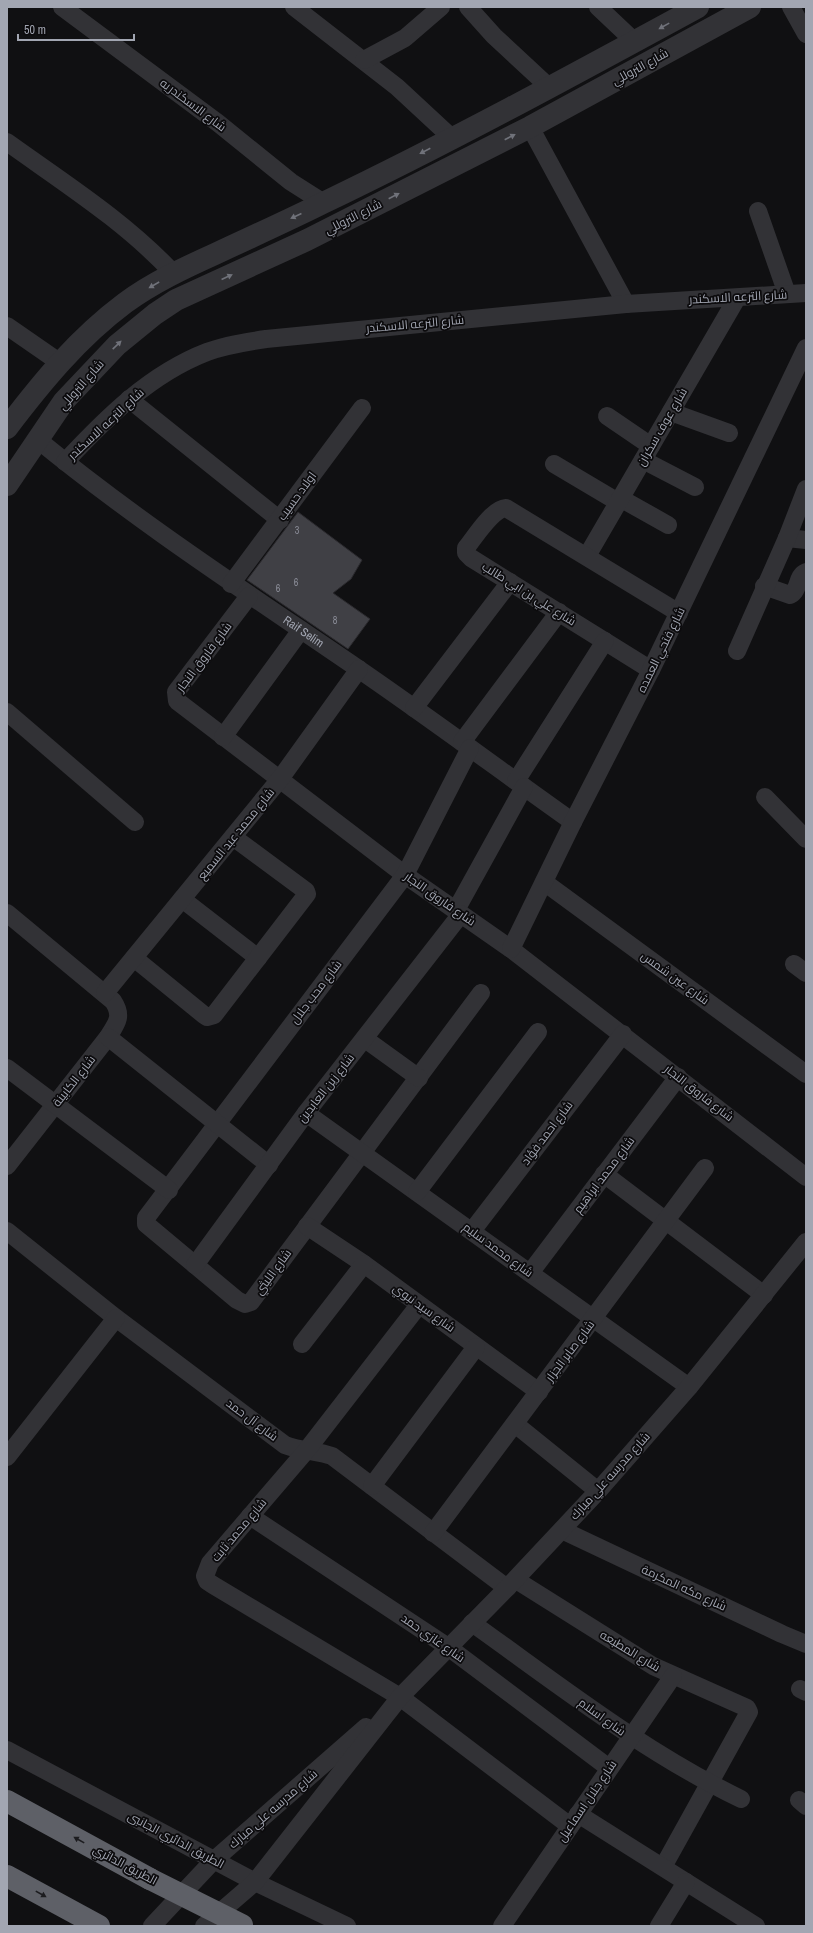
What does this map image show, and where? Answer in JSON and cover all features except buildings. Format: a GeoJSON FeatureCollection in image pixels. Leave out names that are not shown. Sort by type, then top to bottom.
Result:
{"type":"FeatureCollection","features":[{"type":"Feature","properties":{"kind":"highway","name":"الطريق الدائري"},"geometry":{"type":"LineString","coordinates":[[7,1801],[150,1879],[244,1925]]}},
{"type":"Feature","properties":{"kind":"highway"},"geometry":{"type":"LineString","coordinates":[[7,1876],[99,1926]]}},
{"type":"Feature","properties":{"kind":"street","name":"شارع الاسكندريه"},"geometry":{"type":"LineString","coordinates":[[62,7],[218,124],[291,182],[324,203]]}},
{"type":"Feature","properties":{"kind":"street"},"geometry":{"type":"LineString","coordinates":[[294,7],[364,60],[452,138]]}},
{"type":"Feature","properties":{"kind":"street"},"geometry":{"type":"LineString","coordinates":[[364,60],[404,38],[441,7]]}},
{"type":"Feature","properties":{"kind":"street"},"geometry":{"type":"LineString","coordinates":[[468,7],[494,36],[549,87]]}},
{"type":"Feature","properties":{"kind":"street"},"geometry":{"type":"LineString","coordinates":[[598,7],[634,42]]}},
{"type":"Feature","properties":{"kind":"street","name":"شارع التروللي"},"geometry":{"type":"LineString","coordinates":[[7,428],[59,362],[84,338],[126,302],[174,274],[324,203],[452,138],[698,7]]}},
{"type":"Feature","properties":{"kind":"street","name":"شارع التروللي"},"geometry":{"type":"LineString","coordinates":[[7,485],[64,401],[99,363],[135,328],[176,300],[308,240],[530,128],[750,7]]}},
{"type":"Feature","properties":{"kind":"street"},"geometry":{"type":"LineString","coordinates":[[791,7],[806,34]]}},
{"type":"Feature","properties":{"kind":"street"},"geometry":{"type":"LineString","coordinates":[[530,128],[626,304]]}},
{"type":"Feature","properties":{"kind":"street"},"geometry":{"type":"LineString","coordinates":[[7,142],[126,230],[160,259],[174,274]]}},
{"type":"Feature","properties":{"kind":"street"},"geometry":{"type":"LineString","coordinates":[[758,211],[787,294]]}},
{"type":"Feature","properties":{"kind":"street","name":"شارع الترعه الاسكندر"},"geometry":{"type":"LineString","coordinates":[[65,462],[129,399],[153,380],[179,365],[207,352],[236,344],[266,339],[626,304],[806,293]]}},
{"type":"Feature","properties":{"kind":"street","name":"شارع عوف سكران"},"geometry":{"type":"LineString","coordinates":[[587,556],[737,298]]}},
{"type":"Feature","properties":{"kind":"street"},"geometry":{"type":"LineString","coordinates":[[7,326],[59,362]]}},
{"type":"Feature","properties":{"kind":"street","name":"شارع فتحي العمده"},"geometry":{"type":"LineString","coordinates":[[511,949],[573,822],[679,613],[806,348]]}},
{"type":"Feature","properties":{"kind":"street"},"geometry":{"type":"LineString","coordinates":[[129,399],[280,520]]}},
{"type":"Feature","properties":{"kind":"street","name":"اولاد حسيب"},"geometry":{"type":"LineString","coordinates":[[231,584],[362,408]]}},
{"type":"Feature","properties":{"kind":"street"},"geometry":{"type":"LineString","coordinates":[[671,412],[729,433]]}},
{"type":"Feature","properties":{"kind":"street"},"geometry":{"type":"LineString","coordinates":[[607,416],[647,453],[695,488]]}},
{"type":"Feature","properties":{"kind":"street","name":"Raif Selim"},"geometry":{"type":"LineString","coordinates":[[37,439],[65,462],[231,584],[359,669],[573,822]]}},
{"type":"Feature","properties":{"kind":"street"},"geometry":{"type":"LineString","coordinates":[[554,464],[668,525]]}},
{"type":"Feature","properties":{"kind":"street"},"geometry":{"type":"LineString","coordinates":[[737,651],[764,586],[787,538],[806,490]]}},
{"type":"Feature","properties":{"kind":"street","name":"شارع علي بن ابي طالب"},"geometry":{"type":"LineString","coordinates":[[587,556],[511,510],[501,508],[494,513],[466,550],[470,558],[651,670]]}},
{"type":"Feature","properties":{"kind":"street"},"geometry":{"type":"LineString","coordinates":[[787,538],[806,540]]}},
{"type":"Feature","properties":{"kind":"street"},"geometry":{"type":"LineString","coordinates":[[587,556],[679,613]]}},
{"type":"Feature","properties":{"kind":"street"},"geometry":{"type":"LineString","coordinates":[[764,586],[790,595],[795,590],[801,575],[806,572]]}},
{"type":"Feature","properties":{"kind":"street"},"geometry":{"type":"LineString","coordinates":[[414,708],[510,582]]}},
{"type":"Feature","properties":{"kind":"street","name":"شارع فاروق النجار"},"geometry":{"type":"LineString","coordinates":[[249,596],[176,692],[176,699],[180,704],[405,875],[511,949],[623,1034],[806,1177]]}},
{"type":"Feature","properties":{"kind":"street","name":"شارع محب جلال"},"geometry":{"type":"LineString","coordinates":[[146,1224],[146,1218],[169,1190],[405,875],[466,745],[559,612]]}},
{"type":"Feature","properties":{"kind":"street"},"geometry":{"type":"LineString","coordinates":[[223,736],[301,630]]}},
{"type":"Feature","properties":{"kind":"street","name":"شارع زين العابدين"},"geometry":{"type":"LineString","coordinates":[[195,1265],[306,1113],[365,1039],[459,912],[520,784],[605,641]]}},
{"type":"Feature","properties":{"kind":"street","name":"شارع محمد عبد السميع"},"geometry":{"type":"LineString","coordinates":[[105,994],[280,779],[359,669]]}},
{"type":"Feature","properties":{"kind":"street"},"geometry":{"type":"LineString","coordinates":[[7,712],[135,822]]}},
{"type":"Feature","properties":{"kind":"street"},"geometry":{"type":"LineString","coordinates":[[765,797],[806,839]]}},
{"type":"Feature","properties":{"kind":"street"},"geometry":{"type":"LineString","coordinates":[[134,958],[207,1017],[214,1015],[307,894],[306,891],[233,837]]}},
{"type":"Feature","properties":{"kind":"street","name":"شارع عين شمس"},"geometry":{"type":"LineString","coordinates":[[544,882],[806,1074]]}},
{"type":"Feature","properties":{"kind":"street"},"geometry":{"type":"LineString","coordinates":[[182,900],[258,958]]}},
{"type":"Feature","properties":{"kind":"street"},"geometry":{"type":"LineString","coordinates":[[7,913],[105,994]]}},
{"type":"Feature","properties":{"kind":"street","name":"شارع الليثي"},"geometry":{"type":"LineString","coordinates":[[146,1224],[237,1300],[248,1304],[361,1152],[419,1078],[481,993]]}},
{"type":"Feature","properties":{"kind":"street","name":"شارع الكابينة"},"geometry":{"type":"LineString","coordinates":[[7,1166],[116,1025],[119,1009],[105,994]]}},
{"type":"Feature","properties":{"kind":"street"},"geometry":{"type":"LineString","coordinates":[[417,1192],[538,1032]]}},
{"type":"Feature","properties":{"kind":"street","name":"شارع احمد فؤاد"},"geometry":{"type":"LineString","coordinates":[[472,1231],[623,1034]]}},
{"type":"Feature","properties":{"kind":"street"},"geometry":{"type":"LineString","coordinates":[[108,1037],[269,1165]]}},
{"type":"Feature","properties":{"kind":"street"},"geometry":{"type":"LineString","coordinates":[[365,1039],[419,1078]]}},
{"type":"Feature","properties":{"kind":"street"},"geometry":{"type":"LineString","coordinates":[[7,1068],[169,1190]]}},
{"type":"Feature","properties":{"kind":"street","name":"شارع محمد ابراهيم"},"geometry":{"type":"LineString","coordinates":[[530,1273],[678,1077]]}},
{"type":"Feature","properties":{"kind":"street","name":"شارع محمد سليم"},"geometry":{"type":"LineString","coordinates":[[306,1113],[689,1387]]}},
{"type":"Feature","properties":{"kind":"street","name":"شارع صابر الجزار"},"geometry":{"type":"LineString","coordinates":[[433,1533],[706,1168]]}},
{"type":"Feature","properties":{"kind":"street"},"geometry":{"type":"LineString","coordinates":[[604,1174],[764,1295]]}},
{"type":"Feature","properties":{"kind":"street","name":"شارع سيد نبوي"},"geometry":{"type":"LineString","coordinates":[[307,1226],[364,1264],[539,1392]]}},
{"type":"Feature","properties":{"kind":"street","name":"شارع آل حمد"},"geometry":{"type":"LineString","coordinates":[[7,1231],[116,1318],[285,1445],[306,1451],[322,1452],[332,1456],[433,1533],[511,1584]]}},
{"type":"Feature","properties":{"kind":"street","name":"شارع مدرسه علي مبارك"},"geometry":{"type":"LineString","coordinates":[[152,1926],[214,1861],[400,1697],[511,1584],[598,1492],[689,1387],[806,1242]]}},
{"type":"Feature","properties":{"kind":"street"},"geometry":{"type":"LineString","coordinates":[[302,1344],[364,1264]]}},
{"type":"Feature","properties":{"kind":"street","name":"شارع محمد ثابت"},"geometry":{"type":"LineString","coordinates":[[419,1305],[306,1451],[210,1563],[205,1572],[205,1576],[208,1581],[400,1697],[574,1820],[663,1867],[756,1926]]}},
{"type":"Feature","properties":{"kind":"street"},"geometry":{"type":"LineString","coordinates":[[7,1457],[116,1318]]}},
{"type":"Feature","properties":{"kind":"street"},"geometry":{"type":"LineString","coordinates":[[372,1486],[476,1347]]}},
{"type":"Feature","properties":{"kind":"street"},"geometry":{"type":"LineString","coordinates":[[515,1424],[598,1492]]}},
{"type":"Feature","properties":{"kind":"street","name":"شارع غازي حمد"},"geometry":{"type":"LineString","coordinates":[[250,1516],[448,1647],[609,1768]]}},
{"type":"Feature","properties":{"kind":"street","name":"شارع مكه المكرمة"},"geometry":{"type":"LineString","coordinates":[[562,1530],[775,1631],[806,1644]]}},
{"type":"Feature","properties":{"kind":"street","name":"شارع المطبعه"},"geometry":{"type":"LineString","coordinates":[[511,1584],[653,1666],[746,1708],[749,1712],[709,1784]]}},
{"type":"Feature","properties":{"kind":"street","name":"شارع اسلام"},"geometry":{"type":"LineString","coordinates":[[472,1623],[631,1737],[709,1784],[741,1799]]}},
{"type":"Feature","properties":{"kind":"street","name":"شارع جلال اسماعيل"},"geometry":{"type":"LineString","coordinates":[[502,1926],[673,1676]]}},
{"type":"Feature","properties":{"kind":"street","name":"شارع مدرسه علي مبارك"},"geometry":{"type":"LineString","coordinates":[[204,1926],[254,1882],[400,1697]]}},
{"type":"Feature","properties":{"kind":"street","name":"الطريق الدائري الجانبى"},"geometry":{"type":"LineString","coordinates":[[7,1750],[254,1882],[347,1926]]}},
{"type":"Feature","properties":{"kind":"street"},"geometry":{"type":"LineString","coordinates":[[663,1867],[709,1784]]}},
{"type":"Feature","properties":{"kind":"street"},"geometry":{"type":"LineString","coordinates":[[659,1926],[686,1882]]}}]}
